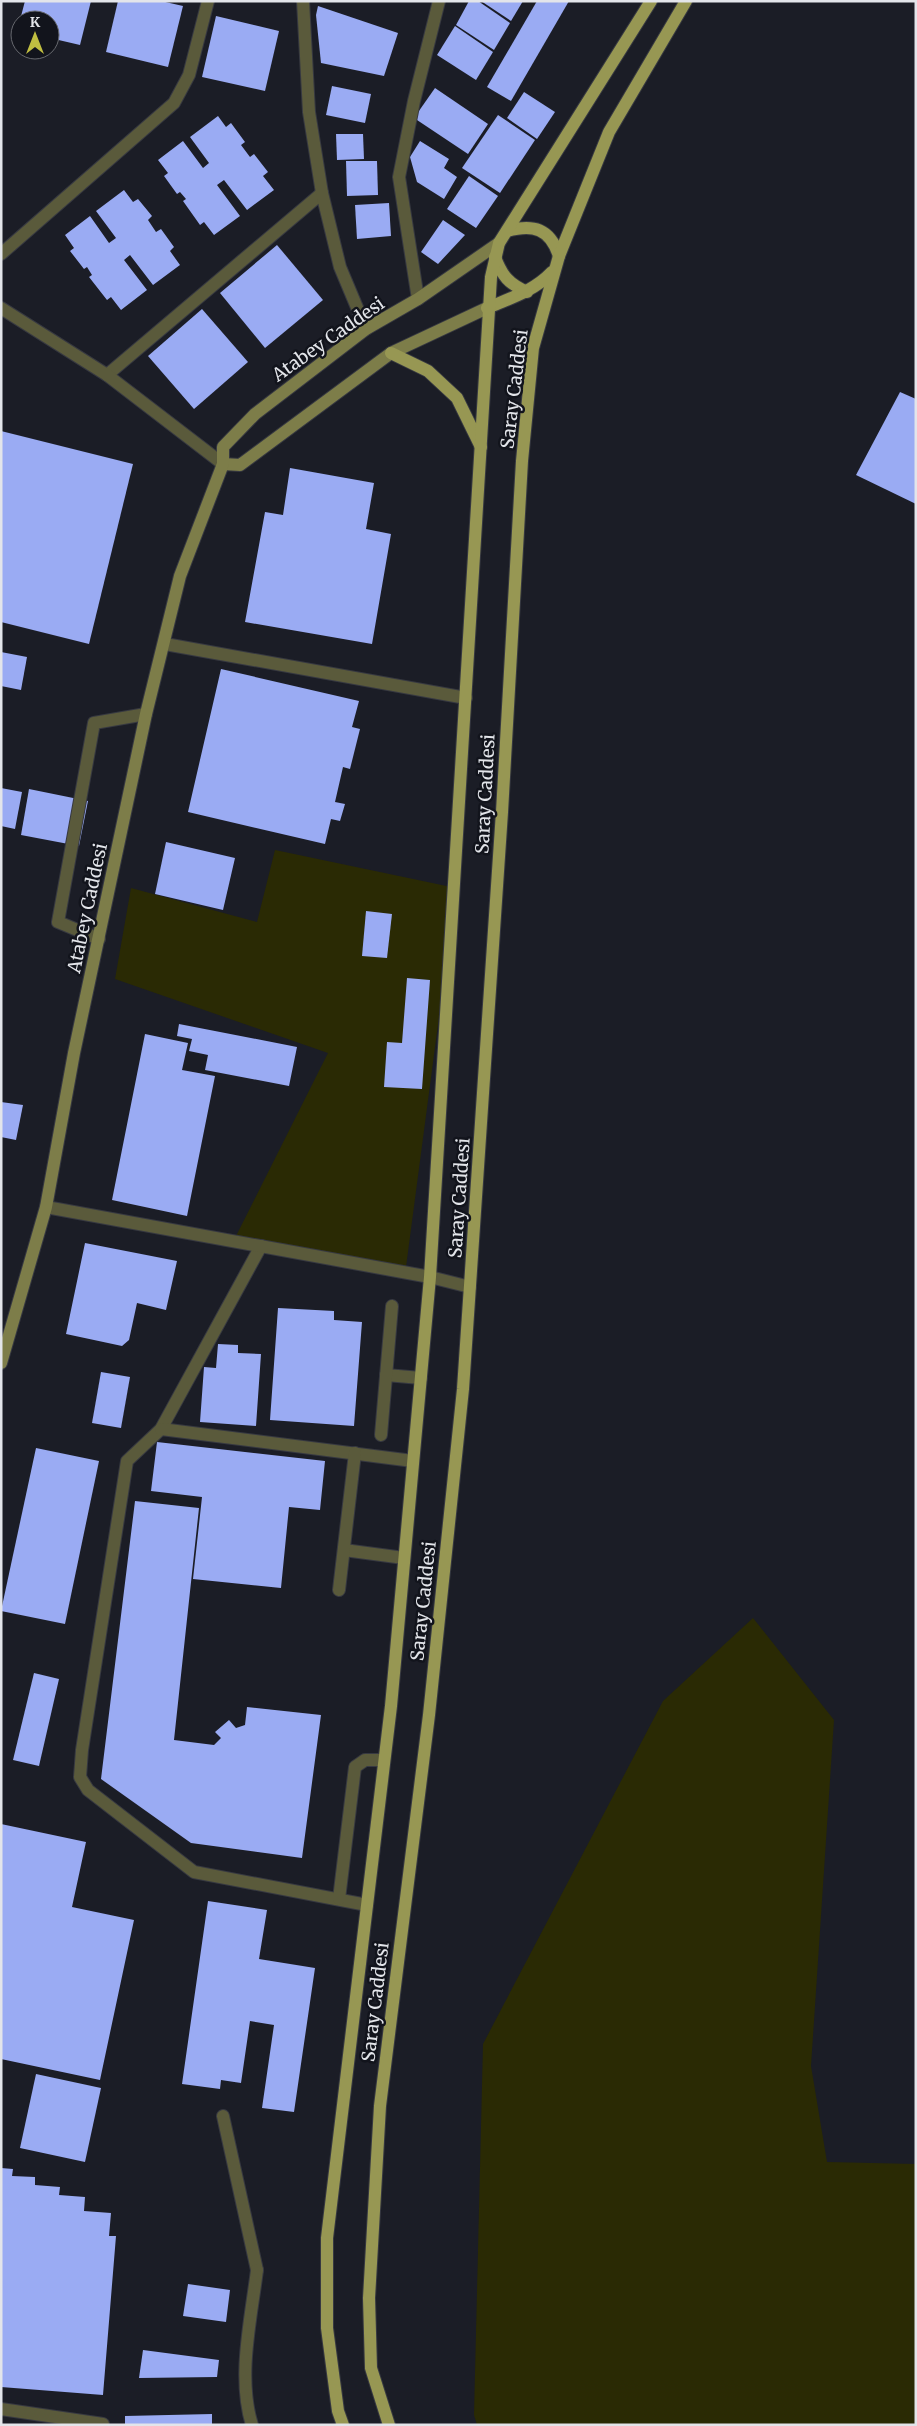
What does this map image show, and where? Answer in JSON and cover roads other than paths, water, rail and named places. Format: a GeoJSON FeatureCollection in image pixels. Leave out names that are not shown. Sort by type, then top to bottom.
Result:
{"type":"FeatureCollection","features":[{"type":"Feature","properties":{"kind":"main road"},"geometry":{"type":"LineString","coordinates":[[527,292],[512,285],[501,273],[495,257],[499,242],[651,1]]}},
{"type":"Feature","properties":{"kind":"main road","name":"Saray Caddesi"},"geometry":{"type":"LineString","coordinates":[[389,2425],[372,2368],[369,2298],[380,2106],[430,1706],[463,1389],[503,802],[522,461],[533,348],[559,256],[609,132],[686,1]]}},
{"type":"Feature","properties":{"kind":"main road"},"geometry":{"type":"LineString","coordinates":[[507,231],[523,226],[541,230],[554,243],[559,256]]}},
{"type":"Feature","properties":{"kind":"main road","name":"Atabey Caddesi"},"geometry":{"type":"LineString","coordinates":[[1,1363],[46,1207],[74,1052],[146,714],[165,644],[180,576],[223,464],[223,447],[255,414],[366,329],[418,299],[499,242]]}},
{"type":"Feature","properties":{"kind":"main road","name":"Saray Caddesi"},"geometry":{"type":"LineString","coordinates":[[343,2425],[338,2411],[327,2328],[327,2238],[384,1760],[430,1277],[482,449],[487,308],[495,257]]}},
{"type":"Feature","properties":{"kind":"main road"},"geometry":{"type":"LineString","coordinates":[[223,464],[240,465],[391,353],[487,308],[527,292],[541,284],[554,271]]}},
{"type":"Feature","properties":{"kind":"main road"},"geometry":{"type":"LineString","coordinates":[[391,353],[428,371],[457,398],[482,449]]}},
{"type":"Feature","properties":{"kind":"street"},"geometry":{"type":"LineString","coordinates":[[1,254],[174,103],[189,75],[208,1]]}},
{"type":"Feature","properties":{"kind":"street"},"geometry":{"type":"LineString","coordinates":[[303,1],[309,112],[322,193],[340,268],[366,329]]}},
{"type":"Feature","properties":{"kind":"street"},"geometry":{"type":"LineString","coordinates":[[418,299],[399,177],[414,101],[439,1]]}},
{"type":"Feature","properties":{"kind":"street"},"geometry":{"type":"LineString","coordinates":[[107,375],[322,193]]}},
{"type":"Feature","properties":{"kind":"street"},"geometry":{"type":"LineString","coordinates":[[1,308],[107,375],[223,464]]}},
{"type":"Feature","properties":{"kind":"street"},"geometry":{"type":"LineString","coordinates":[[165,644],[466,698]]}},
{"type":"Feature","properties":{"kind":"street"},"geometry":{"type":"LineString","coordinates":[[99,939],[58,922],[94,724],[146,714]]}},
{"type":"Feature","properties":{"kind":"street"},"geometry":{"type":"LineString","coordinates":[[46,1207],[430,1277],[470,1287]]}},
{"type":"Feature","properties":{"kind":"street"},"geometry":{"type":"LineString","coordinates":[[261,1246],[161,1429],[127,1462],[82,1750],[80,1777],[88,1790],[194,1872],[367,1905]]}},
{"type":"Feature","properties":{"kind":"street"},"geometry":{"type":"LineString","coordinates":[[381,1434],[392,1306]]}},
{"type":"Feature","properties":{"kind":"street"},"geometry":{"type":"LineString","coordinates":[[386,1375],[421,1378]]}},
{"type":"Feature","properties":{"kind":"street"},"geometry":{"type":"LineString","coordinates":[[161,1429],[413,1461]]}},
{"type":"Feature","properties":{"kind":"street"},"geometry":{"type":"LineString","coordinates":[[339,1590],[355,1453]]}},
{"type":"Feature","properties":{"kind":"street"},"geometry":{"type":"LineString","coordinates":[[344,1550],[404,1558]]}},
{"type":"Feature","properties":{"kind":"street"},"geometry":{"type":"LineString","coordinates":[[339,1899],[355,1767],[365,1760],[384,1760]]}},
{"type":"Feature","properties":{"kind":"street"},"geometry":{"type":"LineString","coordinates":[[223,2116],[257,2270],[247,2356],[247,2409],[252,2425]]}},
{"type":"Feature","properties":{"kind":"street"},"geometry":{"type":"LineString","coordinates":[[1,2409],[103,2424]]}}]}
